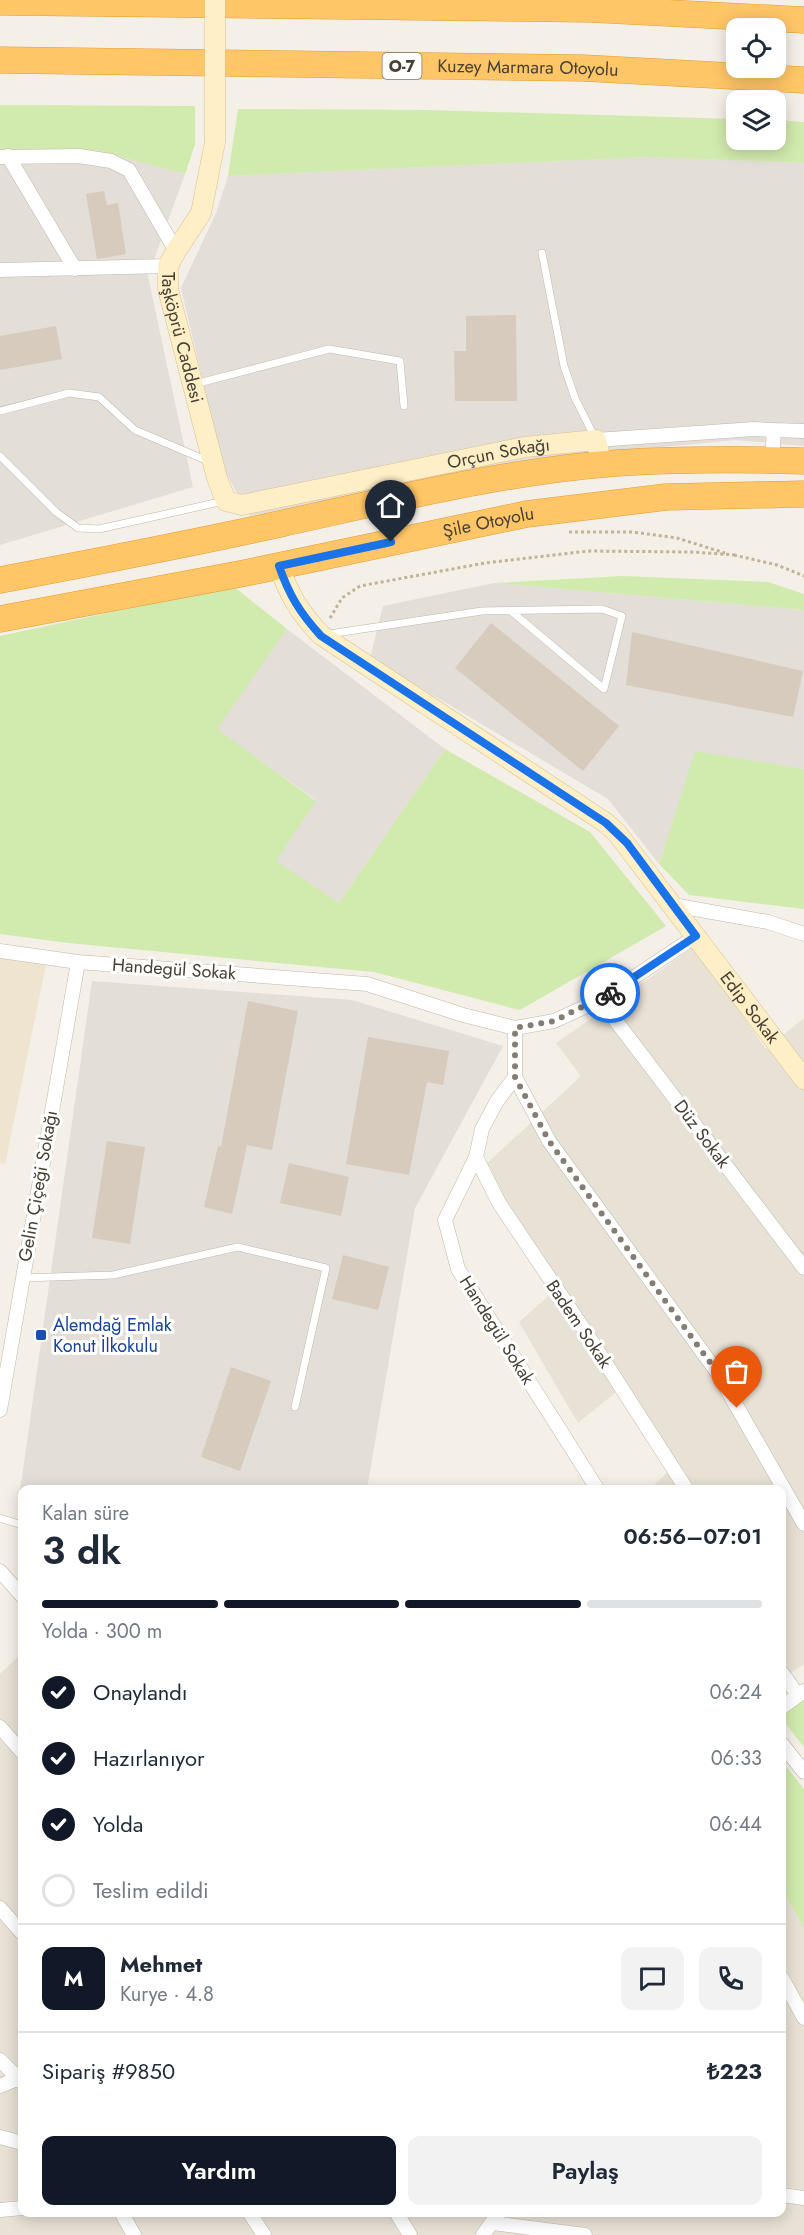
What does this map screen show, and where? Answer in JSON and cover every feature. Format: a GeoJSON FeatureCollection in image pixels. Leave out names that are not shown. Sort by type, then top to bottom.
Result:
{"type":"FeatureCollection","features":[{"type":"Feature","properties":{"kind":"highway"},"geometry":{"type":"LineString","coordinates":[[0,2],[590,9],[804,20]]}},
{"type":"Feature","properties":{"kind":"highway","name":"Kuzey Marmara Otoyolu"},"geometry":{"type":"LineString","coordinates":[[0,60],[583,68],[804,80]]}},
{"type":"Feature","properties":{"kind":"highway"},"geometry":{"type":"LineString","coordinates":[[0,580],[225,537],[450,487],[561,469],[726,459],[804,460]]}},
{"type":"Feature","properties":{"kind":"highway","name":"Şile Otoyolu"},"geometry":{"type":"LineString","coordinates":[[0,620],[279,566],[516,516],[578,506],[666,497],[804,494]]}},
{"type":"Feature","properties":{"kind":"street","name":"Taşköprü Caddesi"},"geometry":{"type":"LineString","coordinates":[[215,0],[215,142],[201,213],[172,258],[168,289],[226,501]]}},
{"type":"Feature","properties":{"kind":"street"},"geometry":{"type":"LineString","coordinates":[[0,270],[75,270],[172,258],[129,170],[111,161],[79,156],[4,157]]}},
{"type":"Feature","properties":{"kind":"street"},"geometry":{"type":"LineString","coordinates":[[4,157],[75,270]]}},
{"type":"Feature","properties":{"kind":"street","name":"Orçun Sokağı"},"geometry":{"type":"LineString","coordinates":[[226,501],[242,506],[525,447],[754,429],[804,431]]}},
{"type":"Feature","properties":{"kind":"street"},"geometry":{"type":"LineString","coordinates":[[772,460],[774,430]]}},
{"type":"Feature","properties":{"kind":"street"},"geometry":{"type":"LineString","coordinates":[[596,440],[602,465]]}},
{"type":"Feature","properties":{"kind":"street","name":"Edip Sokak"},"geometry":{"type":"LineString","coordinates":[[279,566],[288,592],[303,617],[321,636],[606,823],[627,843],[804,1079]]}},
{"type":"Feature","properties":{"kind":"street"},"geometry":{"type":"LineString","coordinates":[[673,905],[768,922],[804,934]]}},
{"type":"Feature","properties":{"kind":"street","name":"Handegül Sokak"},"geometry":{"type":"LineString","coordinates":[[0,951],[78,962],[367,984],[463,1015],[515,1028],[554,1021],[600,1000],[696,936]]}},
{"type":"Feature","properties":{"kind":"street","name":"Gelin Çiçeği Sokağı"},"geometry":{"type":"LineString","coordinates":[[0,1410],[78,962]]}},
{"type":"Feature","properties":{"kind":"street","name":"Düz Sokak"},"geometry":{"type":"LineString","coordinates":[[600,1000],[804,1268]]}},
{"type":"Feature","properties":{"kind":"street"},"geometry":{"type":"LineString","coordinates":[[515,1028],[515,1077],[549,1141],[717,1372],[782,1485]]}},
{"type":"Feature","properties":{"kind":"street","name":"Handegül Sokak"},"geometry":{"type":"LineString","coordinates":[[515,1077],[497,1101],[482,1129],[476,1157],[445,1220],[458,1269],[595,1485]]}},
{"type":"Feature","properties":{"kind":"street","name":"Badem Sokak"},"geometry":{"type":"LineString","coordinates":[[476,1157],[499,1203],[684,1485]]}},
{"type":"Feature","properties":{"kind":"street"},"geometry":{"type":"LineString","coordinates":[[786,1493],[804,1524]]}},
{"type":"Feature","properties":{"kind":"street"},"geometry":{"type":"LineString","coordinates":[[0,1571],[18,1591]]}},
{"type":"Feature","properties":{"kind":"street"},"geometry":{"type":"LineString","coordinates":[[786,1677],[801,1693],[786,1704]]}},
{"type":"Feature","properties":{"kind":"street"},"geometry":{"type":"LineString","coordinates":[[0,1727],[18,1747]]}},
{"type":"Feature","properties":{"kind":"street"},"geometry":{"type":"LineString","coordinates":[[786,1749],[804,1772]]}},
{"type":"Feature","properties":{"kind":"street"},"geometry":{"type":"LineString","coordinates":[[0,1908],[18,1928]]}},
{"type":"Feature","properties":{"kind":"street"},"geometry":{"type":"LineString","coordinates":[[786,1985],[804,2018]]}},
{"type":"Feature","properties":{"kind":"street"},"geometry":{"type":"LineString","coordinates":[[0,2060],[18,2077]]}},
{"type":"Feature","properties":{"kind":"street"},"geometry":{"type":"LineString","coordinates":[[0,2086],[18,2081]]}},
{"type":"Feature","properties":{"kind":"street"},"geometry":{"type":"LineString","coordinates":[[0,2137],[18,2142]]}},
{"type":"Feature","properties":{"kind":"street"},"geometry":{"type":"LineString","coordinates":[[786,2196],[804,2198]]}},
{"type":"Feature","properties":{"kind":"street"},"geometry":{"type":"LineString","coordinates":[[0,2210],[18,2208]]}},
{"type":"Feature","properties":{"kind":"street"},"geometry":{"type":"LineString","coordinates":[[124,2217],[134,2235]]}},
{"type":"Feature","properties":{"kind":"street"},"geometry":{"type":"LineString","coordinates":[[252,2217],[264,2235]]}},
{"type":"Feature","properties":{"kind":"street"},"geometry":{"type":"LineString","coordinates":[[399,2217],[410,2235]]}},
{"type":"Feature","properties":{"kind":"street"},"geometry":{"type":"LineString","coordinates":[[483,2235],[496,2218],[585,2235]]}},
{"type":"Feature","properties":{"kind":"lane"},"geometry":{"type":"LineString","coordinates":[[542,253],[564,366],[575,398],[596,440]]}},
{"type":"Feature","properties":{"kind":"lane"},"geometry":{"type":"LineString","coordinates":[[193,384],[329,349],[399,361],[404,406]]}},
{"type":"Feature","properties":{"kind":"lane"},"geometry":{"type":"LineString","coordinates":[[0,411],[69,393],[99,397],[135,430],[214,463]]}},
{"type":"Feature","properties":{"kind":"lane"},"geometry":{"type":"LineString","coordinates":[[0,456],[56,512],[78,528],[99,529],[226,501]]}},
{"type":"Feature","properties":{"kind":"lane"},"geometry":{"type":"LineString","coordinates":[[321,636],[482,611],[602,609],[622,616],[604,689],[511,611]]}},
{"type":"Feature","properties":{"kind":"lane"},"geometry":{"type":"LineString","coordinates":[[22,1278],[113,1275],[238,1247],[327,1268],[295,1407]]}},
{"type":"Feature","properties":{"kind":"lane"},"geometry":{"type":"LineString","coordinates":[[0,1518],[18,1524]]}},
{"type":"Feature","properties":{"kind":"path"},"geometry":{"type":"LineString","coordinates":[[563,532],[644,534],[677,538],[777,565],[804,576]]}},
{"type":"Feature","properties":{"kind":"path"},"geometry":{"type":"LineString","coordinates":[[321,636],[342,598],[360,586],[485,563],[588,551],[736,555]]}},
{"type":"Feature","properties":{"kind":"shaded area"},"geometry":{"type":"Polygon","coordinates":[[[0,149],[96,150],[185,174],[148,276],[193,487],[0,545],[0,149]]]}},
{"type":"Feature","properties":{"kind":"shaded area"},"geometry":{"type":"Polygon","coordinates":[[[650,157],[804,163],[804,446],[735,440],[522,461],[250,516],[223,468],[181,288],[216,213],[228,176],[650,157]]]}},
{"type":"Feature","properties":{"kind":"shaded area"},"geometry":{"type":"Polygon","coordinates":[[[494,583],[804,610],[804,769],[695,752],[659,864],[608,799],[370,658],[383,606],[494,583]]]}},
{"type":"Feature","properties":{"kind":"shaded area"},"geometry":{"type":"Polygon","coordinates":[[[287,629],[445,749],[339,903],[275,861],[316,800],[216,729],[287,629]]]}},
{"type":"Feature","properties":{"kind":"shaded area"},"geometry":{"type":"Polygon","coordinates":[[[694,947],[766,1049],[804,1018],[804,1664],[786,1676],[786,1485],[654,1485],[671,1469],[616,1392],[578,1423],[519,1322],[553,1292],[480,1170],[581,1076],[556,1043],[694,947]]]}},
{"type":"Feature","properties":{"kind":"shaded area"},"geometry":{"type":"Polygon","coordinates":[[[0,955],[47,960],[5,1164],[0,1163],[0,955]]]}},
{"type":"Feature","properties":{"kind":"shaded area"},"geometry":{"type":"Polygon","coordinates":[[[92,981],[352,1000],[503,1046],[415,1208],[368,1485],[21,1485],[92,981]]]}},
{"type":"Feature","properties":{"kind":"shaded area"},"geometry":{"type":"Polygon","coordinates":[[[18,1657],[18,2217],[786,2217],[786,1896],[804,1928],[804,2235],[0,2235],[0,1674],[18,1657]]]}},
{"type":"Feature","properties":{"kind":"green space"},"geometry":{"type":"Polygon","coordinates":[[[0,105],[195,106],[195,144],[185,174],[96,150],[0,149],[0,105]]]}},
{"type":"Feature","properties":{"kind":"green space"},"geometry":{"type":"Polygon","coordinates":[[[238,109],[428,110],[726,119],[726,150],[786,150],[786,121],[804,122],[804,163],[650,157],[228,176],[238,109]]]}},
{"type":"Feature","properties":{"kind":"green space"},"geometry":{"type":"Polygon","coordinates":[[[623,576],[768,582],[804,594],[804,610],[494,583],[623,576]]]}},
{"type":"Feature","properties":{"kind":"green space"},"geometry":{"type":"Polygon","coordinates":[[[233,586],[287,629],[217,729],[316,801],[276,861],[339,903],[445,749],[590,832],[666,926],[520,1010],[374,972],[68,943],[0,934],[0,636],[233,586]]]}},
{"type":"Feature","properties":{"kind":"green space"},"geometry":{"type":"Polygon","coordinates":[[[695,751],[804,769],[804,909],[689,895],[659,864],[695,751]]]}},
{"type":"Feature","properties":{"kind":"green space"},"geometry":{"type":"Polygon","coordinates":[[[804,1698],[804,1747],[786,1724],[786,1711],[804,1698]]]}},
{"type":"Feature","properties":{"kind":"green space"},"geometry":{"type":"Polygon","coordinates":[[[786,1766],[804,1789],[804,1928],[786,1896],[786,1766]]]}},
{"type":"Feature","properties":{"kind":"building"},"geometry":{"type":"Polygon","coordinates":[[[104,191],[107,205],[118,203],[126,254],[97,259],[86,194],[104,191]]]}},
{"type":"Feature","properties":{"kind":"building"},"geometry":{"type":"Polygon","coordinates":[[[516,315],[517,401],[455,401],[454,351],[466,351],[466,316],[516,315]]]}},
{"type":"Feature","properties":{"kind":"building"},"geometry":{"type":"Polygon","coordinates":[[[56,326],[62,359],[0,370],[0,336],[56,326]]]}},
{"type":"Feature","properties":{"kind":"building"},"geometry":{"type":"Polygon","coordinates":[[[491,623],[619,726],[583,771],[455,668],[491,623]]]}},
{"type":"Feature","properties":{"kind":"building"},"geometry":{"type":"Polygon","coordinates":[[[632,632],[803,671],[793,717],[626,685],[632,632]]]}},
{"type":"Feature","properties":{"kind":"building"},"geometry":{"type":"Polygon","coordinates":[[[248,1001],[298,1011],[272,1150],[247,1145],[232,1214],[204,1207],[218,1146],[221,1147],[248,1001]]]}},
{"type":"Feature","properties":{"kind":"building"},"geometry":{"type":"Polygon","coordinates":[[[368,1037],[449,1051],[443,1085],[427,1082],[409,1175],[346,1164],[368,1037]]]}},
{"type":"Feature","properties":{"kind":"building"},"geometry":{"type":"Polygon","coordinates":[[[107,1141],[145,1147],[130,1244],[92,1238],[107,1141]]]}},
{"type":"Feature","properties":{"kind":"building"},"geometry":{"type":"Polygon","coordinates":[[[289,1163],[349,1177],[341,1216],[280,1203],[289,1163]]]}},
{"type":"Feature","properties":{"kind":"building"},"geometry":{"type":"Polygon","coordinates":[[[343,1255],[389,1267],[378,1310],[332,1299],[343,1255]]]}},
{"type":"Feature","properties":{"kind":"building"},"geometry":{"type":"Polygon","coordinates":[[[231,1367],[271,1381],[240,1471],[201,1457],[231,1367]]]}},
{"type":"Feature","properties":{"kind":"way so far"},"geometry":{"type":"LineString","coordinates":[[610,993],[554,1021],[515,1028],[515,1077],[549,1141],[717,1372],[737,1408]]}},
{"type":"Feature","properties":{"kind":"place","name":"Alemdağ Emlak Konut İlkokulu"},"geometry":{"type":"Point","coordinates":[41,1335]}},
{"type":"Feature","properties":{"kind":"route"},"geometry":{"type":"LineString","coordinates":[[391,542],[279,566],[288,592],[303,617],[321,636],[606,823],[627,843],[696,936],[610,993]]}}]}
